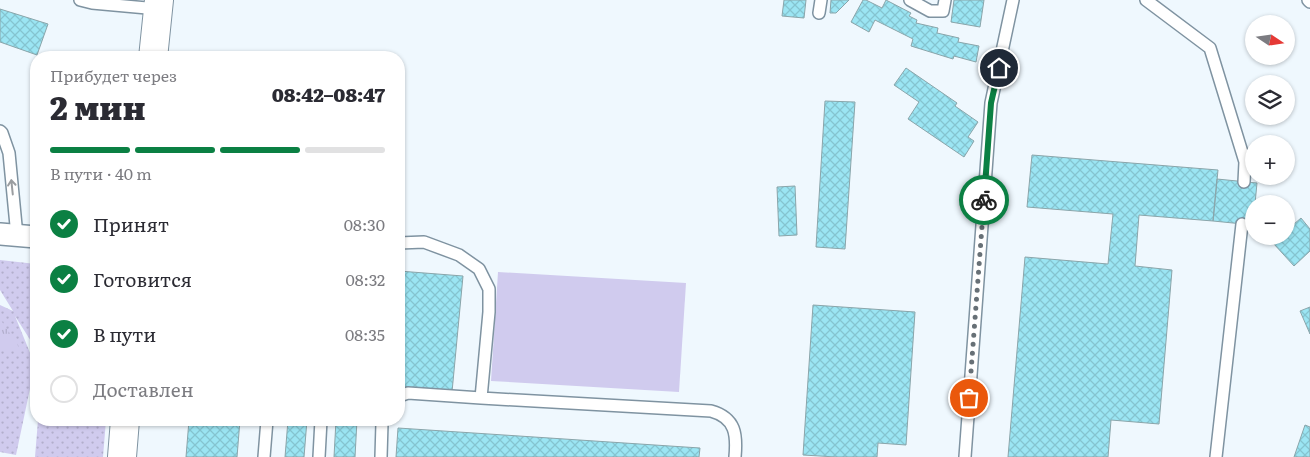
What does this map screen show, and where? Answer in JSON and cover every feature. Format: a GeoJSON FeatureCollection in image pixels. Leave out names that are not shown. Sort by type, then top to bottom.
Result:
{"type":"FeatureCollection","features":[{"type":"Feature","properties":{"kind":"street"},"geometry":{"type":"LineString","coordinates":[[154,51],[158,4]]}},
{"type":"Feature","properties":{"kind":"street"},"geometry":{"type":"LineString","coordinates":[[122,457],[125,426]]}},
{"type":"Feature","properties":{"kind":"lane"},"geometry":{"type":"LineString","coordinates":[[80,0],[92,3],[158,4]]}},
{"type":"Feature","properties":{"kind":"lane"},"geometry":{"type":"LineString","coordinates":[[819,12],[821,0]]}},
{"type":"Feature","properties":{"kind":"lane"},"geometry":{"type":"LineString","coordinates":[[910,0],[930,11],[943,11],[945,0]]}},
{"type":"Feature","properties":{"kind":"lane"},"geometry":{"type":"LineString","coordinates":[[965,457],[991,103],[1013,0]]}},
{"type":"Feature","properties":{"kind":"lane"},"geometry":{"type":"LineString","coordinates":[[1146,0],[1210,48],[1245,162],[1244,182]]}},
{"type":"Feature","properties":{"kind":"lane"},"geometry":{"type":"LineString","coordinates":[[0,131],[9,153],[18,236]]}},
{"type":"Feature","properties":{"kind":"lane"},"geometry":{"type":"LineString","coordinates":[[1216,457],[1242,224]]}},
{"type":"Feature","properties":{"kind":"lane"},"geometry":{"type":"LineString","coordinates":[[405,243],[424,242],[459,255],[479,269],[489,289],[482,398]]}},
{"type":"Feature","properties":{"kind":"lane"},"geometry":{"type":"LineString","coordinates":[[405,395],[711,411],[720,414],[728,420],[733,428],[736,439],[735,457]]}},
{"type":"Feature","properties":{"kind":"lane"},"geometry":{"type":"LineString","coordinates":[[264,457],[267,426]]}},
{"type":"Feature","properties":{"kind":"lane"},"geometry":{"type":"LineString","coordinates":[[319,457],[321,426]]}},
{"type":"Feature","properties":{"kind":"lane"},"geometry":{"type":"LineString","coordinates":[[381,457],[382,426]]}},
{"type":"Feature","properties":{"kind":"green space"},"geometry":{"type":"Polygon","coordinates":[[[0,260],[30,263],[30,340],[15,316],[30,353],[30,389],[16,455],[0,452],[0,305],[13,311],[0,290],[0,260]]]}},
{"type":"Feature","properties":{"kind":"green space"},"geometry":{"type":"Polygon","coordinates":[[[498,272],[686,283],[679,392],[491,381],[498,272]]]}},
{"type":"Feature","properties":{"kind":"green space"},"geometry":{"type":"Polygon","coordinates":[[[0,319],[22,351],[0,349],[0,319]]]}},
{"type":"Feature","properties":{"kind":"green space"},"geometry":{"type":"Polygon","coordinates":[[[38,426],[106,426],[103,457],[35,457],[38,426]]]}},
{"type":"Feature","properties":{"kind":"building"},"geometry":{"type":"Polygon","coordinates":[[[784,0],[806,0],[804,18],[782,16],[784,0]]]}},
{"type":"Feature","properties":{"kind":"building"},"geometry":{"type":"Polygon","coordinates":[[[831,0],[849,0],[836,13],[830,13],[831,0]]]}},
{"type":"Feature","properties":{"kind":"building"},"geometry":{"type":"Polygon","coordinates":[[[863,0],[882,8],[886,0],[911,13],[909,16],[917,20],[916,23],[938,28],[937,33],[959,38],[958,42],[979,46],[976,62],[954,56],[953,59],[911,46],[913,39],[875,20],[869,32],[851,22],[863,0]]]}},
{"type":"Feature","properties":{"kind":"building"},"geometry":{"type":"Polygon","coordinates":[[[954,0],[984,0],[980,27],[951,22],[954,0]]]}},
{"type":"Feature","properties":{"kind":"building"},"geometry":{"type":"Polygon","coordinates":[[[0,9],[48,24],[38,51],[30,51],[30,53],[0,42],[0,9]]]}},
{"type":"Feature","properties":{"kind":"building"},"geometry":{"type":"Polygon","coordinates":[[[906,68],[957,103],[955,106],[978,122],[968,137],[974,141],[964,157],[908,119],[919,102],[894,85],[906,68]]]}},
{"type":"Feature","properties":{"kind":"building"},"geometry":{"type":"Polygon","coordinates":[[[825,101],[855,102],[845,249],[816,247],[825,101]]]}},
{"type":"Feature","properties":{"kind":"building"},"geometry":{"type":"Polygon","coordinates":[[[1032,155],[1218,170],[1213,221],[1139,215],[1135,266],[1172,270],[1159,424],[1111,420],[1108,457],[1008,457],[1025,257],[1108,264],[1113,214],[1027,207],[1032,155]]]}},
{"type":"Feature","properties":{"kind":"building"},"geometry":{"type":"Polygon","coordinates":[[[1217,179],[1245,182],[1245,185],[1257,185],[1256,195],[1245,195],[1245,224],[1213,221],[1217,179]]]}},
{"type":"Feature","properties":{"kind":"building"},"geometry":{"type":"Polygon","coordinates":[[[795,186],[797,235],[779,236],[777,187],[795,186]]]}},
{"type":"Feature","properties":{"kind":"building"},"geometry":{"type":"Polygon","coordinates":[[[1301,218],[1310,229],[1310,251],[1294,266],[1275,245],[1295,245],[1295,223],[1301,218]]]}},
{"type":"Feature","properties":{"kind":"building"},"geometry":{"type":"Polygon","coordinates":[[[405,271],[463,276],[452,392],[405,388],[405,271]]]}},
{"type":"Feature","properties":{"kind":"building"},"geometry":{"type":"Polygon","coordinates":[[[813,305],[915,312],[906,445],[878,443],[877,457],[803,455],[813,305]]]}},
{"type":"Feature","properties":{"kind":"building"},"geometry":{"type":"Polygon","coordinates":[[[1310,307],[1310,334],[1300,311],[1310,307]]]}},
{"type":"Feature","properties":{"kind":"building"},"geometry":{"type":"Polygon","coordinates":[[[1305,425],[1310,427],[1310,457],[1294,457],[1305,425]]]}},
{"type":"Feature","properties":{"kind":"building"},"geometry":{"type":"Polygon","coordinates":[[[189,426],[240,426],[237,457],[186,457],[189,426]]]}},
{"type":"Feature","properties":{"kind":"building"},"geometry":{"type":"Polygon","coordinates":[[[288,426],[307,426],[304,457],[285,457],[288,426]]]}},
{"type":"Feature","properties":{"kind":"building"},"geometry":{"type":"Polygon","coordinates":[[[336,426],[357,426],[355,457],[334,457],[336,426]]]}},
{"type":"Feature","properties":{"kind":"building"},"geometry":{"type":"Polygon","coordinates":[[[398,428],[700,448],[699,457],[396,457],[398,428]]]}},
{"type":"Feature","properties":{"kind":"way so far"},"geometry":{"type":"LineString","coordinates":[[969,398],[984,200]]}},
{"type":"Feature","properties":{"kind":"route"},"geometry":{"type":"LineString","coordinates":[[984,200],[991,103],[999,68]]}}]}
